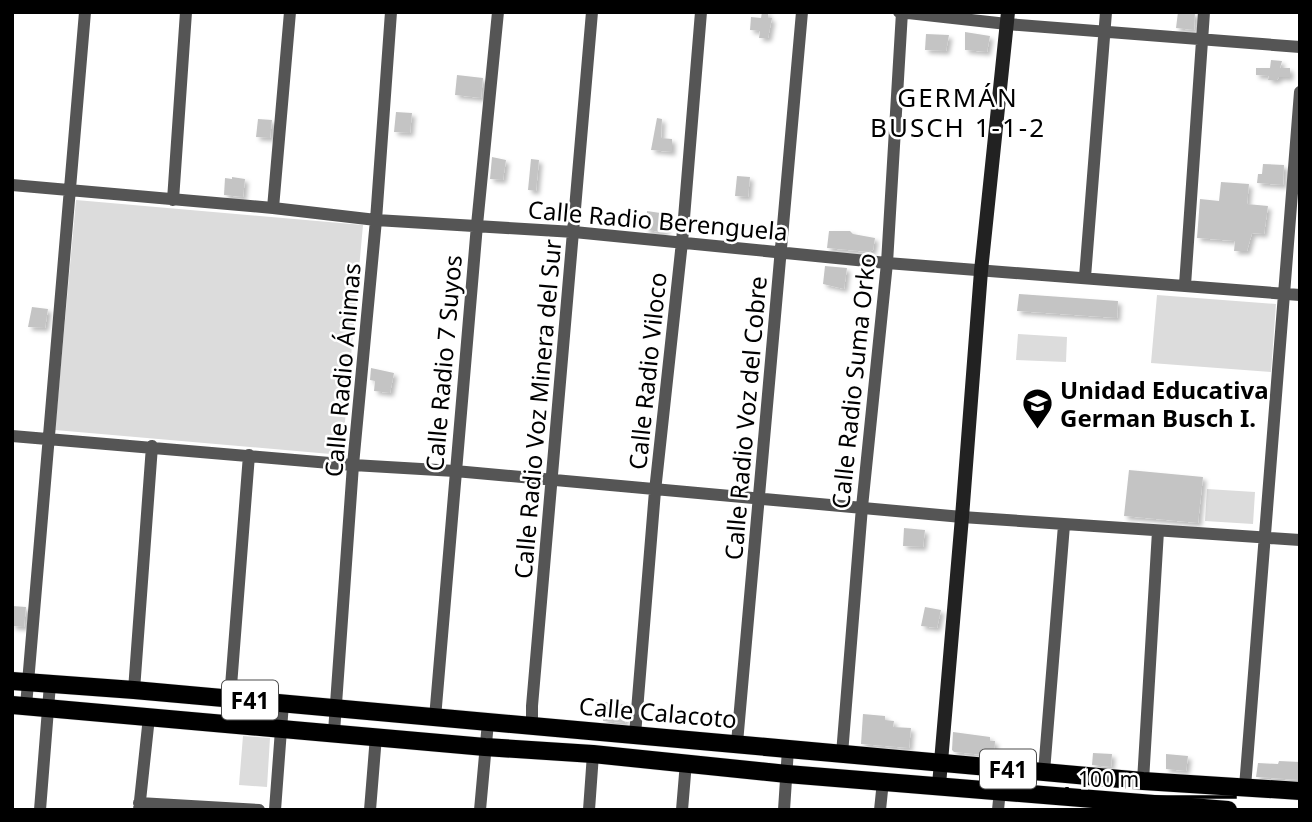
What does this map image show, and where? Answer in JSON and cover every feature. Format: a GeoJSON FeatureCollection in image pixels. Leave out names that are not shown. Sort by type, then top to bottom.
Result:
{"type":"FeatureCollection","features":[{"type":"Feature","properties":{"kind":"main road","name":"Calle Calacoto"},"geometry":{"type":"LineString","coordinates":[[20,681],[1143,781],[1300,791]]}},
{"type":"Feature","properties":{"kind":"main road","name":"Calle Calacoto"},"geometry":{"type":"LineString","coordinates":[[19,706],[1228,810]]}},
{"type":"Feature","properties":{"kind":"street"},"geometry":{"type":"LineString","coordinates":[[19,706],[47,439],[85,12]]}},
{"type":"Feature","properties":{"kind":"street"},"geometry":{"type":"LineString","coordinates":[[173,200],[186,12]]}},
{"type":"Feature","properties":{"kind":"street"},"geometry":{"type":"LineString","coordinates":[[274,208],[290,12]]}},
{"type":"Feature","properties":{"kind":"street","name":"Calle Radio Ánimas"},"geometry":{"type":"LineString","coordinates":[[334,732],[353,465],[376,220],[391,12]]}},
{"type":"Feature","properties":{"kind":"street","name":"Calle Radio 7 Suyos"},"geometry":{"type":"LineString","coordinates":[[435,718],[498,12]]}},
{"type":"Feature","properties":{"kind":"street","name":"Calle Radio Voz Minera del Sur"},"geometry":{"type":"LineString","coordinates":[[532,726],[592,12]]}},
{"type":"Feature","properties":{"kind":"street","name":"Calle Radio Viloco"},"geometry":{"type":"LineString","coordinates":[[635,735],[655,491],[682,242],[701,12]]}},
{"type":"Feature","properties":{"kind":"street","name":"Calle Radio Voz del Cobre"},"geometry":{"type":"LineString","coordinates":[[737,743],[802,12]]}},
{"type":"Feature","properties":{"kind":"street"},"geometry":{"type":"LineString","coordinates":[[901,12],[1008,18],[1104,32],[1300,47]]}},
{"type":"Feature","properties":{"kind":"street","name":"Calle Radio Suma Orko"},"geometry":{"type":"LineString","coordinates":[[842,754],[862,507],[887,263],[901,12]]}},
{"type":"Feature","properties":{"kind":"street"},"geometry":{"type":"LineString","coordinates":[[1085,277],[1106,12]]}},
{"type":"Feature","properties":{"kind":"street"},"geometry":{"type":"LineString","coordinates":[[1185,285],[1204,12]]}},
{"type":"Feature","properties":{"kind":"street"},"geometry":{"type":"LineString","coordinates":[[939,785],[981,271],[1008,18]]}},
{"type":"Feature","properties":{"kind":"street"},"geometry":{"type":"LineString","coordinates":[[1228,810],[1237,787],[1264,536],[1300,93]]}},
{"type":"Feature","properties":{"kind":"street","name":"Calle Radio Berenguela"},"geometry":{"type":"LineString","coordinates":[[12,185],[274,208],[376,220],[574,232],[887,263],[1300,295]]}},
{"type":"Feature","properties":{"kind":"street"},"geometry":{"type":"LineString","coordinates":[[12,436],[455,471],[962,517],[1300,540]]}},
{"type":"Feature","properties":{"kind":"street"},"geometry":{"type":"LineString","coordinates":[[134,690],[152,446]]}},
{"type":"Feature","properties":{"kind":"street"},"geometry":{"type":"LineString","coordinates":[[230,699],[249,455]]}},
{"type":"Feature","properties":{"kind":"street"},"geometry":{"type":"LineString","coordinates":[[1044,772],[1064,525]]}},
{"type":"Feature","properties":{"kind":"street"},"geometry":{"type":"LineString","coordinates":[[1143,781],[1157,531]]}},
{"type":"Feature","properties":{"kind":"street"},"geometry":{"type":"LineString","coordinates":[[40,810],[50,684]]}},
{"type":"Feature","properties":{"kind":"street"},"geometry":{"type":"LineString","coordinates":[[275,810],[283,703]]}},
{"type":"Feature","properties":{"kind":"street"},"geometry":{"type":"LineString","coordinates":[[149,717],[139,807],[259,810]]}},
{"type":"Feature","properties":{"kind":"street"},"geometry":{"type":"LineString","coordinates":[[480,810],[488,722]]}},
{"type":"Feature","properties":{"kind":"street"},"geometry":{"type":"LineString","coordinates":[[370,810],[376,736]]}},
{"type":"Feature","properties":{"kind":"street"},"geometry":{"type":"LineString","coordinates":[[784,810],[788,749]]}},
{"type":"Feature","properties":{"kind":"street"},"geometry":{"type":"LineString","coordinates":[[589,810],[593,754]]}},
{"type":"Feature","properties":{"kind":"street"},"geometry":{"type":"LineString","coordinates":[[682,810],[686,762]]}},
{"type":"Feature","properties":{"kind":"street"},"geometry":{"type":"LineString","coordinates":[[880,810],[883,781]]}},
{"type":"Feature","properties":{"kind":"street"},"geometry":{"type":"LineString","coordinates":[[998,810],[1000,790]]}},
{"type":"Feature","properties":{"kind":"shaded area"},"geometry":{"type":"Polygon","coordinates":[[[76,200],[363,225],[342,455],[55,430],[76,200]]]}},
{"type":"Feature","properties":{"kind":"shaded area"},"geometry":{"type":"Polygon","coordinates":[[[1157,295],[1276,304],[1271,372],[1151,363],[1157,295]]]}},
{"type":"Feature","properties":{"kind":"shaded area"},"geometry":{"type":"Polygon","coordinates":[[[1018,334],[1067,337],[1066,362],[1016,360],[1018,334]]]}},
{"type":"Feature","properties":{"kind":"shaded area"},"geometry":{"type":"Polygon","coordinates":[[[1207,489],[1255,492],[1253,524],[1205,521],[1207,489]]]}},
{"type":"Feature","properties":{"kind":"shaded area"},"geometry":{"type":"Polygon","coordinates":[[[243,736],[270,738],[267,787],[239,785],[243,736]]]}},
{"type":"Feature","properties":{"kind":"building"},"geometry":{"type":"Polygon","coordinates":[[[762,12],[768,12],[768,18],[772,18],[768,38],[759,38],[760,31],[750,30],[751,17],[761,18],[762,12]]]}},
{"type":"Feature","properties":{"kind":"building"},"geometry":{"type":"Polygon","coordinates":[[[1178,12],[1195,13],[1194,30],[1176,28],[1178,12]]]}},
{"type":"Feature","properties":{"kind":"building"},"geometry":{"type":"Polygon","coordinates":[[[965,32],[990,36],[987,52],[965,50],[965,32]]]}},
{"type":"Feature","properties":{"kind":"building"},"geometry":{"type":"Polygon","coordinates":[[[926,34],[949,35],[946,51],[925,50],[926,34]]]}},
{"type":"Feature","properties":{"kind":"building"},"geometry":{"type":"Polygon","coordinates":[[[1271,60],[1282,61],[1280,68],[1290,68],[1290,77],[1268,80],[1269,76],[1256,75],[1256,68],[1270,68],[1271,60]]]}},
{"type":"Feature","properties":{"kind":"building"},"geometry":{"type":"Polygon","coordinates":[[[457,75],[483,78],[481,98],[455,95],[457,75]]]}},
{"type":"Feature","properties":{"kind":"building"},"geometry":{"type":"Polygon","coordinates":[[[396,112],[412,113],[410,133],[394,132],[396,112]]]}},
{"type":"Feature","properties":{"kind":"building"},"geometry":{"type":"Polygon","coordinates":[[[657,118],[662,119],[661,138],[672,139],[672,152],[651,150],[657,118]]]}},
{"type":"Feature","properties":{"kind":"building"},"geometry":{"type":"Polygon","coordinates":[[[258,119],[272,120],[270,138],[256,137],[258,119]]]}},
{"type":"Feature","properties":{"kind":"building"},"geometry":{"type":"Polygon","coordinates":[[[492,157],[506,160],[503,180],[490,179],[492,157]]]}},
{"type":"Feature","properties":{"kind":"building"},"geometry":{"type":"Polygon","coordinates":[[[531,159],[539,160],[536,191],[528,190],[531,159]]]}},
{"type":"Feature","properties":{"kind":"building"},"geometry":{"type":"Polygon","coordinates":[[[1263,164],[1284,165],[1283,185],[1257,183],[1263,164]]]}},
{"type":"Feature","properties":{"kind":"building"},"geometry":{"type":"Polygon","coordinates":[[[737,176],[750,177],[748,197],[735,196],[737,176]]]}},
{"type":"Feature","properties":{"kind":"building"},"geometry":{"type":"Polygon","coordinates":[[[225,178],[245,179],[243,197],[224,195],[225,178]]]}},
{"type":"Feature","properties":{"kind":"building"},"geometry":{"type":"Polygon","coordinates":[[[1221,182],[1249,184],[1247,204],[1268,206],[1264,234],[1252,233],[1247,251],[1234,251],[1235,241],[1197,238],[1200,199],[1219,201],[1221,182]]]}},
{"type":"Feature","properties":{"kind":"building"},"geometry":{"type":"Polygon","coordinates":[[[647,211],[667,214],[666,229],[663,232],[646,230],[647,211]]]}},
{"type":"Feature","properties":{"kind":"building"},"geometry":{"type":"Polygon","coordinates":[[[829,231],[850,231],[875,238],[873,250],[869,252],[827,248],[829,231]]]}},
{"type":"Feature","properties":{"kind":"building"},"geometry":{"type":"Polygon","coordinates":[[[825,266],[847,268],[844,289],[823,284],[825,266]]]}},
{"type":"Feature","properties":{"kind":"building"},"geometry":{"type":"Polygon","coordinates":[[[1019,294],[1118,301],[1117,318],[1017,311],[1019,294]]]}},
{"type":"Feature","properties":{"kind":"building"},"geometry":{"type":"Polygon","coordinates":[[[32,307],[48,309],[45,328],[28,327],[32,307]]]}},
{"type":"Feature","properties":{"kind":"building"},"geometry":{"type":"Polygon","coordinates":[[[371,368],[394,373],[390,393],[374,391],[375,381],[370,380],[371,368]]]}},
{"type":"Feature","properties":{"kind":"building"},"geometry":{"type":"Polygon","coordinates":[[[1129,470],[1203,477],[1198,523],[1124,516],[1129,470]]]}},
{"type":"Feature","properties":{"kind":"building"},"geometry":{"type":"Polygon","coordinates":[[[904,528],[925,530],[923,547],[903,546],[904,528]]]}},
{"type":"Feature","properties":{"kind":"building"},"geometry":{"type":"Polygon","coordinates":[[[12,606],[26,607],[24,627],[12,626],[12,606]]]}},
{"type":"Feature","properties":{"kind":"building"},"geometry":{"type":"Polygon","coordinates":[[[925,607],[941,610],[937,628],[921,626],[925,607]]]}},
{"type":"Feature","properties":{"kind":"building"},"geometry":{"type":"Polygon","coordinates":[[[605,702],[627,705],[625,723],[603,721],[605,702]]]}},
{"type":"Feature","properties":{"kind":"building"},"geometry":{"type":"Polygon","coordinates":[[[863,714],[885,716],[885,720],[894,721],[893,727],[911,728],[909,748],[861,744],[863,714]]]}},
{"type":"Feature","properties":{"kind":"building"},"geometry":{"type":"Polygon","coordinates":[[[953,732],[990,737],[990,741],[995,741],[994,756],[954,752],[953,732]]]}},
{"type":"Feature","properties":{"kind":"building"},"geometry":{"type":"Polygon","coordinates":[[[1093,753],[1112,754],[1111,767],[1092,765],[1093,753]]]}},
{"type":"Feature","properties":{"kind":"building"},"geometry":{"type":"Polygon","coordinates":[[[1166,754],[1188,756],[1186,771],[1166,769],[1166,754]]]}},
{"type":"Feature","properties":{"kind":"building"},"geometry":{"type":"Polygon","coordinates":[[[1279,761],[1300,762],[1300,780],[1256,777],[1258,763],[1278,764],[1279,761]]]}},
{"type":"Feature","properties":{"kind":"place","name":"Unidad Educativa German Busch I."},"geometry":{"type":"Point","coordinates":[1037,430]}},
{"type":"Feature","properties":{"kind":"district","name":"GERMÁN BUSCH 1-1-2"},"geometry":{"type":"Point","coordinates":[958,112]}}]}
